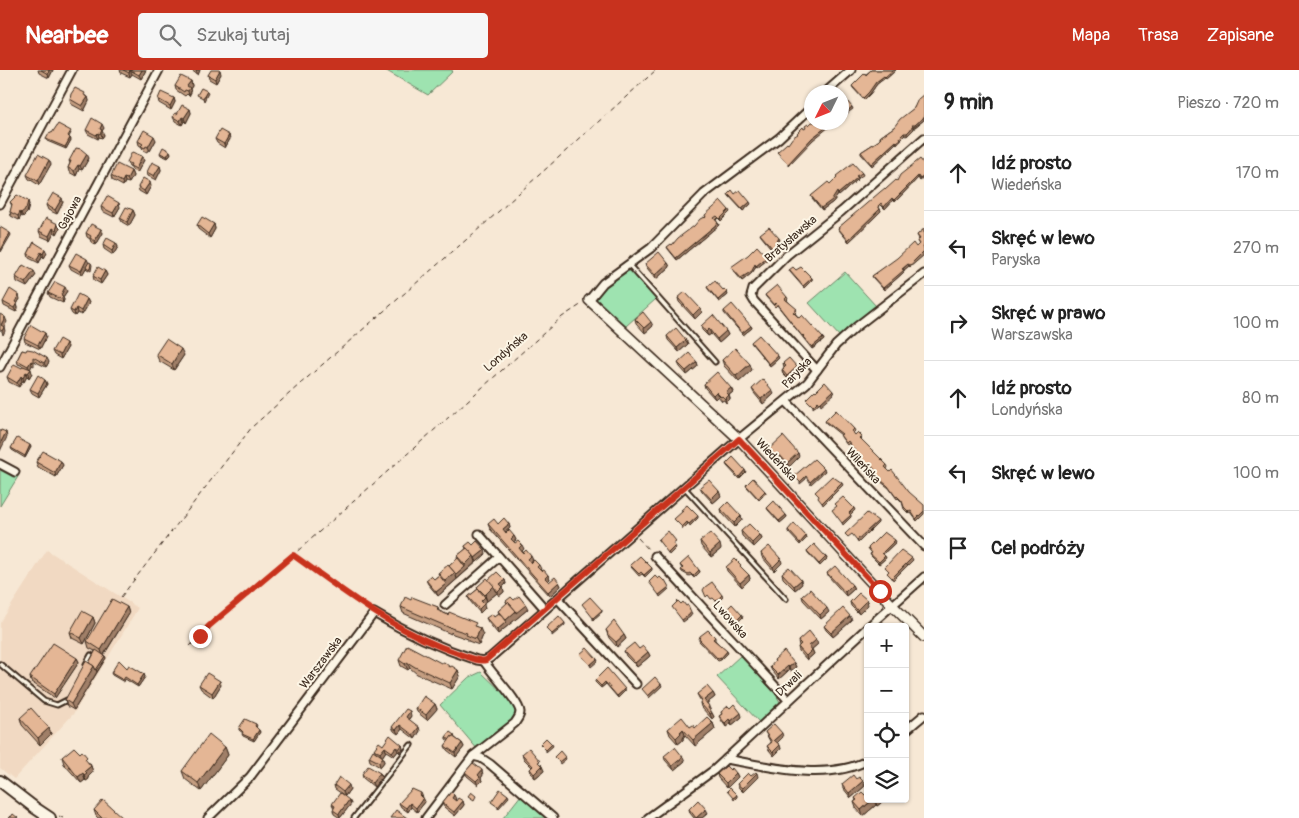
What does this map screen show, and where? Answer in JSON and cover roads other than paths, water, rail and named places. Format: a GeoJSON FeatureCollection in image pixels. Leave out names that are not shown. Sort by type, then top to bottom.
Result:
{"type":"FeatureCollection","features":[{"type":"Feature","properties":{"kind":"main road"},"geometry":{"type":"LineString","coordinates":[[0,781],[50,818]]}},
{"type":"Feature","properties":{"kind":"street"},"geometry":{"type":"LineString","coordinates":[[0,204],[72,70]]}},
{"type":"Feature","properties":{"kind":"street","name":"Gajowa"},"geometry":{"type":"LineString","coordinates":[[0,367],[159,70]]}},
{"type":"Feature","properties":{"kind":"street"},"geometry":{"type":"LineString","coordinates":[[834,85],[851,70]]}},
{"type":"Feature","properties":{"kind":"street"},"geometry":{"type":"LineString","coordinates":[[590,300],[603,283],[651,248],[704,194],[779,138],[804,115]]}},
{"type":"Feature","properties":{"kind":"street","name":"Bratysławska"},"geometry":{"type":"LineString","coordinates":[[817,370],[754,301],[752,296],[753,289],[787,255],[842,211],[924,138]]}},
{"type":"Feature","properties":{"kind":"street","name":"Paryska"},"geometry":{"type":"LineString","coordinates":[[484,661],[490,658],[558,599],[739,439],[807,383],[836,345],[924,274]]}},
{"type":"Feature","properties":{"kind":"street","name":"Wiedeńska"},"geometry":{"type":"LineString","coordinates":[[590,300],[739,439],[892,605],[924,636]]}},
{"type":"Feature","properties":{"kind":"street","name":"Wileńska"},"geometry":{"type":"LineString","coordinates":[[786,401],[924,546]]}},
{"type":"Feature","properties":{"kind":"street"},"geometry":{"type":"LineString","coordinates":[[0,464],[15,472]]}},
{"type":"Feature","properties":{"kind":"street"},"geometry":{"type":"LineString","coordinates":[[479,534],[545,609]]}},
{"type":"Feature","properties":{"kind":"street","name":"Lwowska"},"geometry":{"type":"LineString","coordinates":[[655,556],[788,700]]}},
{"type":"Feature","properties":{"kind":"street"},"geometry":{"type":"LineString","coordinates":[[445,605],[499,558]]}},
{"type":"Feature","properties":{"kind":"street","name":"Drwali"},"geometry":{"type":"LineString","coordinates":[[872,623],[924,577]]}},
{"type":"Feature","properties":{"kind":"street"},"geometry":{"type":"LineString","coordinates":[[558,599],[636,684]]}},
{"type":"Feature","properties":{"kind":"street","name":"Warszawska"},"geometry":{"type":"LineString","coordinates":[[208,818],[250,777],[374,613],[400,629],[430,643],[469,658],[484,661]]}},
{"type":"Feature","properties":{"kind":"street","name":"Drwali"},"geometry":{"type":"LineString","coordinates":[[648,818],[714,770],[864,631]]}},
{"type":"Feature","properties":{"kind":"street"},"geometry":{"type":"LineString","coordinates":[[426,818],[473,756],[515,723],[519,716],[520,710],[515,702],[484,661]]}},
{"type":"Feature","properties":{"kind":"street"},"geometry":{"type":"LineString","coordinates":[[909,728],[924,716]]}},
{"type":"Feature","properties":{"kind":"street"},"geometry":{"type":"LineString","coordinates":[[473,756],[481,758],[490,764],[553,818]]}},
{"type":"Feature","properties":{"kind":"street"},"geometry":{"type":"LineString","coordinates":[[726,758],[788,771],[843,770],[864,762]]}},
{"type":"Feature","properties":{"kind":"lane"},"geometry":{"type":"LineString","coordinates":[[628,264],[716,362]]}},
{"type":"Feature","properties":{"kind":"lane"},"geometry":{"type":"LineString","coordinates":[[684,487],[786,599]]}},
{"type":"Feature","properties":{"kind":"lane"},"geometry":{"type":"LineString","coordinates":[[82,671],[91,655]]}},
{"type":"Feature","properties":{"kind":"lane"},"geometry":{"type":"LineString","coordinates":[[0,664],[44,701],[57,705],[67,700],[72,694]]}},
{"type":"Feature","properties":{"kind":"lane"},"geometry":{"type":"LineString","coordinates":[[354,818],[411,745]]}}]}
